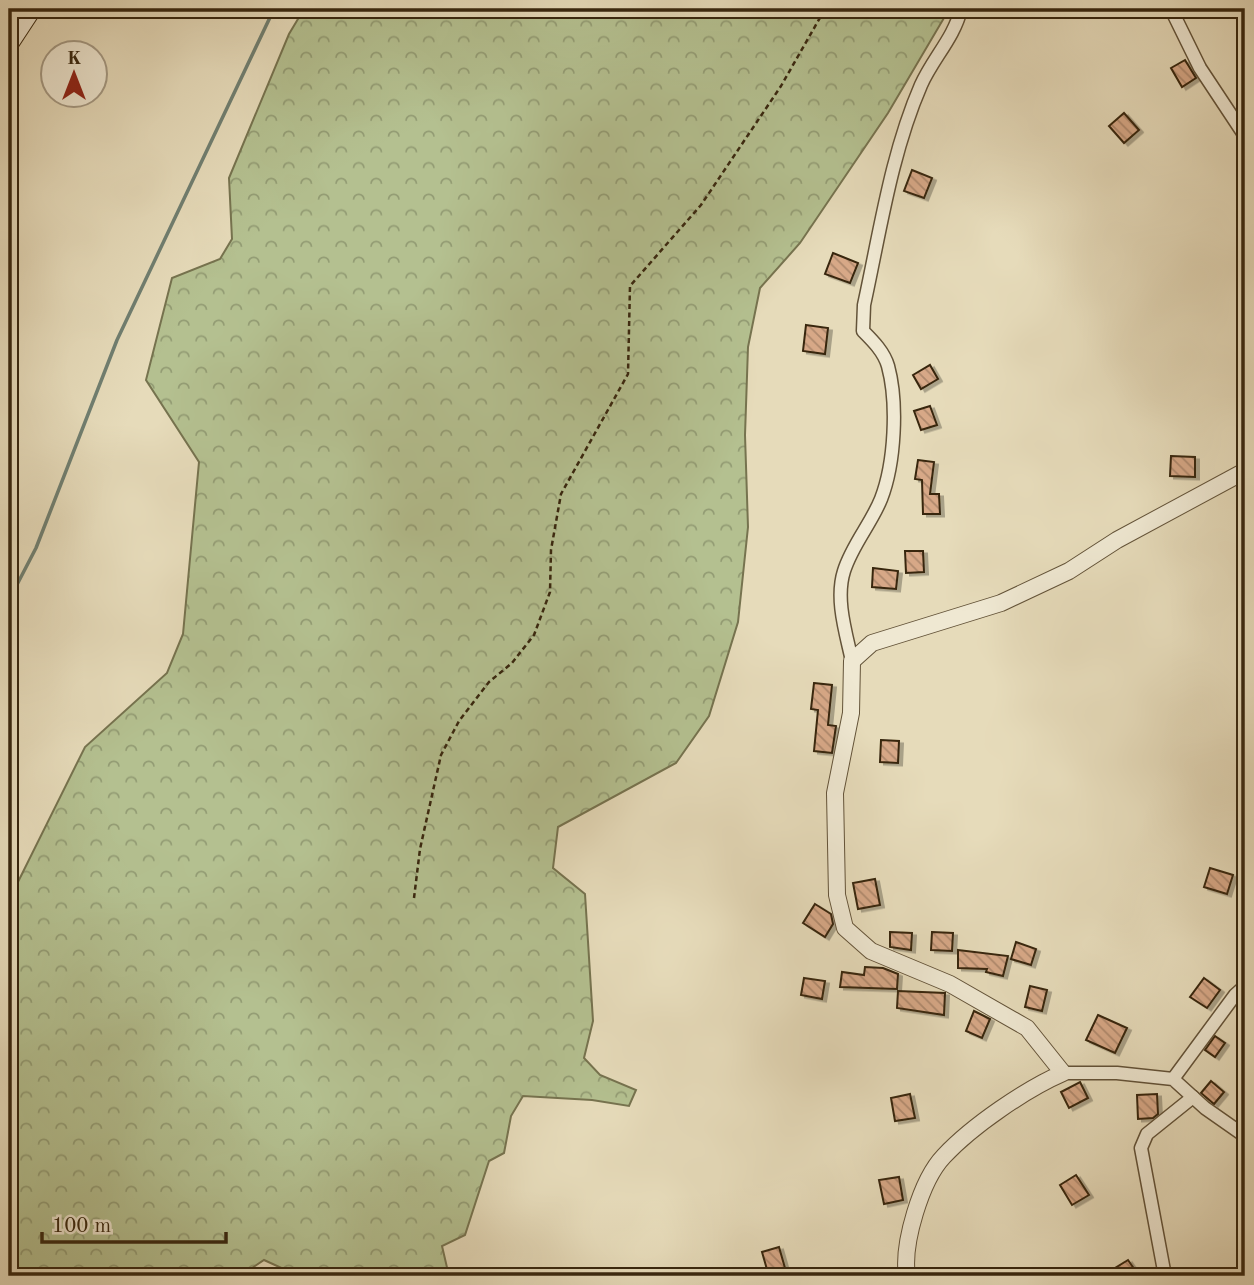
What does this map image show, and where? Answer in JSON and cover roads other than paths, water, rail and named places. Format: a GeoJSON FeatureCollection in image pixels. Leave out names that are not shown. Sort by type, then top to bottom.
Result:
{"type":"FeatureCollection","features":[{"type":"Feature","properties":{"kind":"main road"},"geometry":{"type":"LineString","coordinates":[[9,14],[12,9]]}},
{"type":"Feature","properties":{"kind":"main road"},"geometry":{"type":"LineString","coordinates":[[9,44],[32,9]]}},
{"type":"Feature","properties":{"kind":"street"},"geometry":{"type":"LineString","coordinates":[[961,9],[949,40],[922,83],[900,145],[864,305],[863,331],[883,354],[888,366],[893,446],[891,466],[880,500],[843,573],[842,614],[852,661],[850,713],[835,793],[837,895],[845,928],[871,951],[950,984],[1027,1028],[1063,1073]]}},
{"type":"Feature","properties":{"kind":"street"},"geometry":{"type":"LineString","coordinates":[[1171,9],[1200,68],[1245,136]]}},
{"type":"Feature","properties":{"kind":"street"},"geometry":{"type":"LineString","coordinates":[[852,661],[872,643],[1001,603],[1069,571],[1117,540],[1245,471]]}},
{"type":"Feature","properties":{"kind":"street"},"geometry":{"type":"LineString","coordinates":[[1173,1079],[1235,995],[1245,986]]}},
{"type":"Feature","properties":{"kind":"street"},"geometry":{"type":"LineString","coordinates":[[907,1276],[904,1258],[920,1198],[943,1157],[981,1126],[1047,1080],[1063,1073],[1117,1073],[1173,1079],[1232,1129],[1245,1136]]}},
{"type":"Feature","properties":{"kind":"street"},"geometry":{"type":"LineString","coordinates":[[1166,1276],[1141,1148],[1147,1134],[1193,1097]]}},
{"type":"Feature","properties":{"kind":"waterway"},"geometry":{"type":"LineString","coordinates":[[9,600],[36,548],[117,340],[274,9]]}}]}
